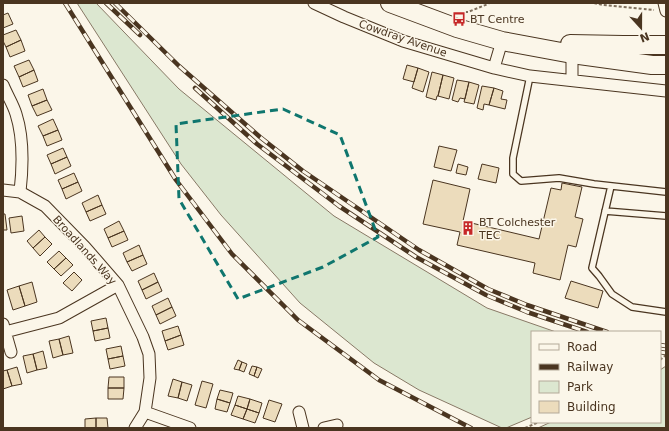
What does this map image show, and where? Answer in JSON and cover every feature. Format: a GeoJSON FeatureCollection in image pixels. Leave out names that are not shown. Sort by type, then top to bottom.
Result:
{"type":"FeatureCollection","features":[{"type":"Feature","properties":{"kind":"main road"},"geometry":{"type":"LineString","coordinates":[[390,3],[457,28],[502,41],[572,54],[652,65],[666,65]]}},
{"type":"Feature","properties":{"kind":"main road"},"geometry":{"type":"LineString","coordinates":[[502,41],[666,45]]}},
{"type":"Feature","properties":{"kind":"street","name":"Cowdray Avenue"},"geometry":{"type":"LineString","coordinates":[[314,3],[403,41],[494,68],[530,76],[666,91]]}},
{"type":"Feature","properties":{"kind":"street"},"geometry":{"type":"LineString","coordinates":[[664,3],[666,11]]}},
{"type":"Feature","properties":{"kind":"street"},"geometry":{"type":"LineString","coordinates":[[494,68],[502,41]]}},
{"type":"Feature","properties":{"kind":"street"},"geometry":{"type":"LineString","coordinates":[[572,54],[572,80]]}},
{"type":"Feature","properties":{"kind":"street"},"geometry":{"type":"LineString","coordinates":[[3,85],[16,114],[22,141],[20,192]]}},
{"type":"Feature","properties":{"kind":"street","name":"Broadlands Way"},"geometry":{"type":"LineString","coordinates":[[3,190],[20,192],[45,206],[85,247],[118,285],[143,337],[149,354],[150,378],[145,412],[135,428]]}},
{"type":"Feature","properties":{"kind":"street"},"geometry":{"type":"LineString","coordinates":[[11,352],[4,328],[59,318],[118,285]]}},
{"type":"Feature","properties":{"kind":"street"},"geometry":{"type":"LineString","coordinates":[[145,412],[190,428]]}},
{"type":"Feature","properties":{"kind":"street"},"geometry":{"type":"LineString","coordinates":[[299,412],[303,428]]}},
{"type":"Feature","properties":{"kind":"street"},"geometry":{"type":"LineString","coordinates":[[324,428],[337,425]]}},
{"type":"Feature","properties":{"kind":"lane"},"geometry":{"type":"LineString","coordinates":[[530,76],[513,158],[513,174],[521,181],[559,178],[666,192]]}},
{"type":"Feature","properties":{"kind":"lane"},"geometry":{"type":"LineString","coordinates":[[611,186],[592,268],[612,294],[632,307],[666,312]]}},
{"type":"Feature","properties":{"kind":"lane"},"geometry":{"type":"LineString","coordinates":[[605,211],[666,216]]}},
{"type":"Feature","properties":{"kind":"path"},"geometry":{"type":"LineString","coordinates":[[594,3],[666,11]]}},
{"type":"Feature","properties":{"kind":"path"},"geometry":{"type":"LineString","coordinates":[[525,428],[537,423]]}},
{"type":"Feature","properties":{"kind":"highlighted area"},"geometry":{"type":"Polygon","coordinates":[[[283,109],[340,135],[378,237],[323,267],[238,299],[179,199],[176,124],[283,109]]]}},
{"type":"Feature","properties":{"kind":"green space"},"geometry":{"type":"Polygon","coordinates":[[[77,3],[96,3],[179,89],[334,216],[487,308],[553,331],[531,331],[531,417],[506,428],[502,428],[419,390],[374,363],[300,303],[221,215],[181,164],[77,3]]]}},
{"type":"Feature","properties":{"kind":"green space"},"geometry":{"type":"Polygon","coordinates":[[[666,366],[666,428],[538,428],[549,423],[661,423],[661,369],[666,366]]]}},
{"type":"Feature","properties":{"kind":"building"},"geometry":{"type":"Polygon","coordinates":[[[8,13],[13,24],[3,28],[3,15],[8,13]]]}},
{"type":"Feature","properties":{"kind":"building"},"geometry":{"type":"Polygon","coordinates":[[[16,30],[21,40],[6,47],[3,41],[3,35],[16,30]]]}},
{"type":"Feature","properties":{"kind":"building"},"geometry":{"type":"Polygon","coordinates":[[[21,40],[25,51],[10,57],[6,47],[21,40]]]}},
{"type":"Feature","properties":{"kind":"building"},"geometry":{"type":"Polygon","coordinates":[[[29,60],[34,70],[19,77],[14,66],[29,60]]]}},
{"type":"Feature","properties":{"kind":"building"},"geometry":{"type":"Polygon","coordinates":[[[407,65],[418,68],[414,82],[403,79],[407,65]]]}},
{"type":"Feature","properties":{"kind":"building"},"geometry":{"type":"Polygon","coordinates":[[[418,68],[429,72],[423,92],[412,88],[418,68]]]}},
{"type":"Feature","properties":{"kind":"building"},"geometry":{"type":"Polygon","coordinates":[[[34,70],[38,81],[23,87],[19,77],[34,70]]]}},
{"type":"Feature","properties":{"kind":"building"},"geometry":{"type":"Polygon","coordinates":[[[432,72],[443,75],[436,100],[426,97],[432,72]]]}},
{"type":"Feature","properties":{"kind":"building"},"geometry":{"type":"Polygon","coordinates":[[[443,75],[454,78],[449,99],[438,96],[443,75]]]}},
{"type":"Feature","properties":{"kind":"building"},"geometry":{"type":"Polygon","coordinates":[[[457,80],[469,82],[465,99],[460,98],[458,102],[452,100],[457,80]]]}},
{"type":"Feature","properties":{"kind":"building"},"geometry":{"type":"Polygon","coordinates":[[[469,82],[479,85],[474,104],[464,102],[469,82]]]}},
{"type":"Feature","properties":{"kind":"building"},"geometry":{"type":"Polygon","coordinates":[[[482,86],[494,88],[489,105],[484,104],[483,110],[477,108],[482,86]]]}},
{"type":"Feature","properties":{"kind":"building"},"geometry":{"type":"Polygon","coordinates":[[[494,88],[503,91],[501,99],[507,100],[505,109],[489,105],[494,88]]]}},
{"type":"Feature","properties":{"kind":"building"},"geometry":{"type":"Polygon","coordinates":[[[43,89],[47,100],[32,106],[28,95],[43,89]]]}},
{"type":"Feature","properties":{"kind":"building"},"geometry":{"type":"Polygon","coordinates":[[[47,100],[52,110],[37,116],[32,106],[47,100]]]}},
{"type":"Feature","properties":{"kind":"building"},"geometry":{"type":"Polygon","coordinates":[[[53,119],[58,130],[43,136],[38,126],[53,119]]]}},
{"type":"Feature","properties":{"kind":"building"},"geometry":{"type":"Polygon","coordinates":[[[58,130],[62,140],[47,146],[43,136],[58,130]]]}},
{"type":"Feature","properties":{"kind":"building"},"geometry":{"type":"Polygon","coordinates":[[[439,146],[457,150],[451,171],[434,167],[439,146]]]}},
{"type":"Feature","properties":{"kind":"building"},"geometry":{"type":"Polygon","coordinates":[[[63,148],[67,157],[51,164],[47,155],[63,148]]]}},
{"type":"Feature","properties":{"kind":"building"},"geometry":{"type":"Polygon","coordinates":[[[67,157],[71,166],[55,174],[51,164],[67,157]]]}},
{"type":"Feature","properties":{"kind":"building"},"geometry":{"type":"Polygon","coordinates":[[[458,164],[468,167],[466,175],[456,173],[458,164]]]}},
{"type":"Feature","properties":{"kind":"building"},"geometry":{"type":"Polygon","coordinates":[[[482,164],[499,168],[496,183],[478,179],[482,164]]]}},
{"type":"Feature","properties":{"kind":"building"},"geometry":{"type":"Polygon","coordinates":[[[74,173],[78,182],[62,189],[58,180],[74,173]]]}},
{"type":"Feature","properties":{"kind":"building","name":"BT Colchester TEC"},"geometry":{"type":"Polygon","coordinates":[[[433,180],[470,189],[463,221],[539,239],[551,188],[561,190],[562,183],[582,187],[575,217],[583,219],[576,247],[568,245],[560,280],[533,273],[535,263],[457,245],[460,232],[423,224],[433,180]]]}},
{"type":"Feature","properties":{"kind":"building"},"geometry":{"type":"Polygon","coordinates":[[[78,182],[82,191],[66,199],[62,189],[78,182]]]}},
{"type":"Feature","properties":{"kind":"building"},"geometry":{"type":"Polygon","coordinates":[[[98,195],[102,205],[86,212],[82,203],[98,195]]]}},
{"type":"Feature","properties":{"kind":"building"},"geometry":{"type":"Polygon","coordinates":[[[102,205],[106,214],[90,221],[86,212],[102,205]]]}},
{"type":"Feature","properties":{"kind":"building"},"geometry":{"type":"Polygon","coordinates":[[[3,214],[5,214],[7,230],[3,230],[3,214]]]}},
{"type":"Feature","properties":{"kind":"building"},"geometry":{"type":"Polygon","coordinates":[[[22,216],[24,231],[11,233],[9,218],[22,216]]]}},
{"type":"Feature","properties":{"kind":"building"},"geometry":{"type":"Polygon","coordinates":[[[119,221],[124,231],[108,238],[104,229],[119,221]]]}},
{"type":"Feature","properties":{"kind":"building"},"geometry":{"type":"Polygon","coordinates":[[[39,230],[45,237],[33,248],[27,241],[39,230]]]}},
{"type":"Feature","properties":{"kind":"building"},"geometry":{"type":"Polygon","coordinates":[[[124,231],[128,240],[112,247],[108,238],[124,231]]]}},
{"type":"Feature","properties":{"kind":"building"},"geometry":{"type":"Polygon","coordinates":[[[45,237],[52,244],[40,256],[33,248],[45,237]]]}},
{"type":"Feature","properties":{"kind":"building"},"geometry":{"type":"Polygon","coordinates":[[[139,245],[143,255],[127,262],[123,253],[139,245]]]}},
{"type":"Feature","properties":{"kind":"building"},"geometry":{"type":"Polygon","coordinates":[[[59,251],[66,258],[54,269],[47,262],[59,251]]]}},
{"type":"Feature","properties":{"kind":"building"},"geometry":{"type":"Polygon","coordinates":[[[143,255],[147,264],[132,271],[127,262],[143,255]]]}},
{"type":"Feature","properties":{"kind":"building"},"geometry":{"type":"Polygon","coordinates":[[[66,258],[73,265],[61,276],[54,269],[66,258]]]}},
{"type":"Feature","properties":{"kind":"building"},"geometry":{"type":"Polygon","coordinates":[[[74,272],[82,280],[72,291],[63,283],[74,272]]]}},
{"type":"Feature","properties":{"kind":"building"},"geometry":{"type":"Polygon","coordinates":[[[154,273],[158,282],[142,290],[138,281],[154,273]]]}},
{"type":"Feature","properties":{"kind":"building"},"geometry":{"type":"Polygon","coordinates":[[[571,281],[603,291],[598,308],[565,298],[571,281]]]}},
{"type":"Feature","properties":{"kind":"building"},"geometry":{"type":"Polygon","coordinates":[[[32,282],[37,302],[25,306],[19,286],[32,282]]]}},
{"type":"Feature","properties":{"kind":"building"},"geometry":{"type":"Polygon","coordinates":[[[158,282],[162,291],[146,299],[142,290],[158,282]]]}},
{"type":"Feature","properties":{"kind":"building"},"geometry":{"type":"Polygon","coordinates":[[[19,286],[25,306],[13,310],[7,290],[19,286]]]}},
{"type":"Feature","properties":{"kind":"building"},"geometry":{"type":"Polygon","coordinates":[[[168,298],[172,307],[156,315],[152,306],[168,298]]]}},
{"type":"Feature","properties":{"kind":"building"},"geometry":{"type":"Polygon","coordinates":[[[172,307],[176,316],[160,324],[156,315],[172,307]]]}},
{"type":"Feature","properties":{"kind":"building"},"geometry":{"type":"Polygon","coordinates":[[[106,318],[108,328],[93,331],[91,321],[106,318]]]}},
{"type":"Feature","properties":{"kind":"building"},"geometry":{"type":"Polygon","coordinates":[[[178,326],[181,335],[165,341],[162,331],[178,326]]]}},
{"type":"Feature","properties":{"kind":"building"},"geometry":{"type":"Polygon","coordinates":[[[108,328],[110,338],[95,341],[93,331],[108,328]]]}},
{"type":"Feature","properties":{"kind":"building"},"geometry":{"type":"Polygon","coordinates":[[[181,335],[184,345],[168,350],[165,341],[181,335]]]}},
{"type":"Feature","properties":{"kind":"building"},"geometry":{"type":"Polygon","coordinates":[[[69,336],[73,353],[63,355],[59,339],[69,336]]]}},
{"type":"Feature","properties":{"kind":"building"},"geometry":{"type":"Polygon","coordinates":[[[59,339],[63,355],[53,358],[49,341],[59,339]]]}},
{"type":"Feature","properties":{"kind":"building"},"geometry":{"type":"Polygon","coordinates":[[[121,346],[123,356],[108,359],[106,349],[121,346]]]}},
{"type":"Feature","properties":{"kind":"building"},"geometry":{"type":"Polygon","coordinates":[[[43,351],[47,368],[37,370],[33,354],[43,351]]]}},
{"type":"Feature","properties":{"kind":"building"},"geometry":{"type":"Polygon","coordinates":[[[33,354],[37,370],[27,373],[23,356],[33,354]]]}},
{"type":"Feature","properties":{"kind":"building"},"geometry":{"type":"Polygon","coordinates":[[[123,356],[125,366],[110,369],[108,359],[123,356]]]}},
{"type":"Feature","properties":{"kind":"building"},"geometry":{"type":"Polygon","coordinates":[[[238,360],[242,362],[239,370],[234,369],[238,360]]]}},
{"type":"Feature","properties":{"kind":"building"},"geometry":{"type":"Polygon","coordinates":[[[242,362],[247,364],[244,372],[239,370],[242,362]]]}},
{"type":"Feature","properties":{"kind":"building"},"geometry":{"type":"Polygon","coordinates":[[[252,366],[257,367],[254,376],[249,374],[252,366]]]}},
{"type":"Feature","properties":{"kind":"building"},"geometry":{"type":"Polygon","coordinates":[[[17,367],[22,384],[12,386],[7,370],[17,367]]]}},
{"type":"Feature","properties":{"kind":"building"},"geometry":{"type":"Polygon","coordinates":[[[257,367],[262,369],[258,378],[254,376],[257,367]]]}},
{"type":"Feature","properties":{"kind":"building"},"geometry":{"type":"Polygon","coordinates":[[[7,370],[12,386],[3,389],[3,371],[7,370]]]}},
{"type":"Feature","properties":{"kind":"building"},"geometry":{"type":"Polygon","coordinates":[[[109,377],[124,377],[124,388],[108,388],[109,377]]]}},
{"type":"Feature","properties":{"kind":"building"},"geometry":{"type":"Polygon","coordinates":[[[173,379],[182,382],[178,398],[168,396],[173,379]]]}},
{"type":"Feature","properties":{"kind":"building"},"geometry":{"type":"Polygon","coordinates":[[[202,381],[213,384],[206,408],[195,405],[202,381]]]}},
{"type":"Feature","properties":{"kind":"building"},"geometry":{"type":"Polygon","coordinates":[[[182,382],[192,385],[187,401],[178,398],[182,382]]]}},
{"type":"Feature","properties":{"kind":"building"},"geometry":{"type":"Polygon","coordinates":[[[108,388],[124,388],[123,399],[108,399],[108,388]]]}},
{"type":"Feature","properties":{"kind":"building"},"geometry":{"type":"Polygon","coordinates":[[[220,390],[233,393],[230,403],[217,399],[220,390]]]}},
{"type":"Feature","properties":{"kind":"building"},"geometry":{"type":"Polygon","coordinates":[[[238,396],[250,399],[247,409],[235,405],[238,396]]]}},
{"type":"Feature","properties":{"kind":"building"},"geometry":{"type":"Polygon","coordinates":[[[217,399],[230,403],[227,412],[215,409],[217,399]]]}},
{"type":"Feature","properties":{"kind":"building"},"geometry":{"type":"Polygon","coordinates":[[[250,399],[262,403],[259,413],[247,409],[250,399]]]}},
{"type":"Feature","properties":{"kind":"building"},"geometry":{"type":"Polygon","coordinates":[[[269,400],[282,404],[275,422],[263,418],[269,400]]]}},
{"type":"Feature","properties":{"kind":"building"},"geometry":{"type":"Polygon","coordinates":[[[235,405],[247,409],[243,419],[231,415],[235,405]]]}},
{"type":"Feature","properties":{"kind":"building"},"geometry":{"type":"Polygon","coordinates":[[[247,409],[259,413],[255,423],[243,419],[247,409]]]}},
{"type":"Feature","properties":{"kind":"building"},"geometry":{"type":"Polygon","coordinates":[[[96,418],[107,418],[108,428],[96,428],[96,418]]]}},
{"type":"Feature","properties":{"kind":"building"},"geometry":{"type":"Polygon","coordinates":[[[96,418],[96,428],[85,428],[85,419],[96,418]]]}},
{"type":"Feature","properties":{"kind":"railway"},"geometry":{"type":"LineString","coordinates":[[65,3],[176,180],[232,254],[298,320],[379,380],[471,428]]}},
{"type":"Feature","properties":{"kind":"railway"},"geometry":{"type":"LineString","coordinates":[[106,3],[140,35]]}},
{"type":"Feature","properties":{"kind":"railway"},"geometry":{"type":"LineString","coordinates":[[115,3],[179,66],[260,137],[303,171],[419,250],[488,289],[527,305],[604,331]]}},
{"type":"Feature","properties":{"kind":"railway"},"geometry":{"type":"LineString","coordinates":[[195,88],[257,144],[339,206],[416,257],[486,295],[527,312],[584,331]]}},
{"type":"Feature","properties":{"kind":"railway"},"geometry":{"type":"LineString","coordinates":[[661,345],[666,346]]}},
{"type":"Feature","properties":{"kind":"railway"},"geometry":{"type":"LineString","coordinates":[[661,352],[666,353]]}},
{"type":"Feature","properties":{"kind":"place","name":"BT Centre"},"geometry":{"type":"Point","coordinates":[459,19]}},
{"type":"Feature","properties":{"kind":"place","name":"BT Colchester TEC"},"geometry":{"type":"Point","coordinates":[468,228]}}]}
